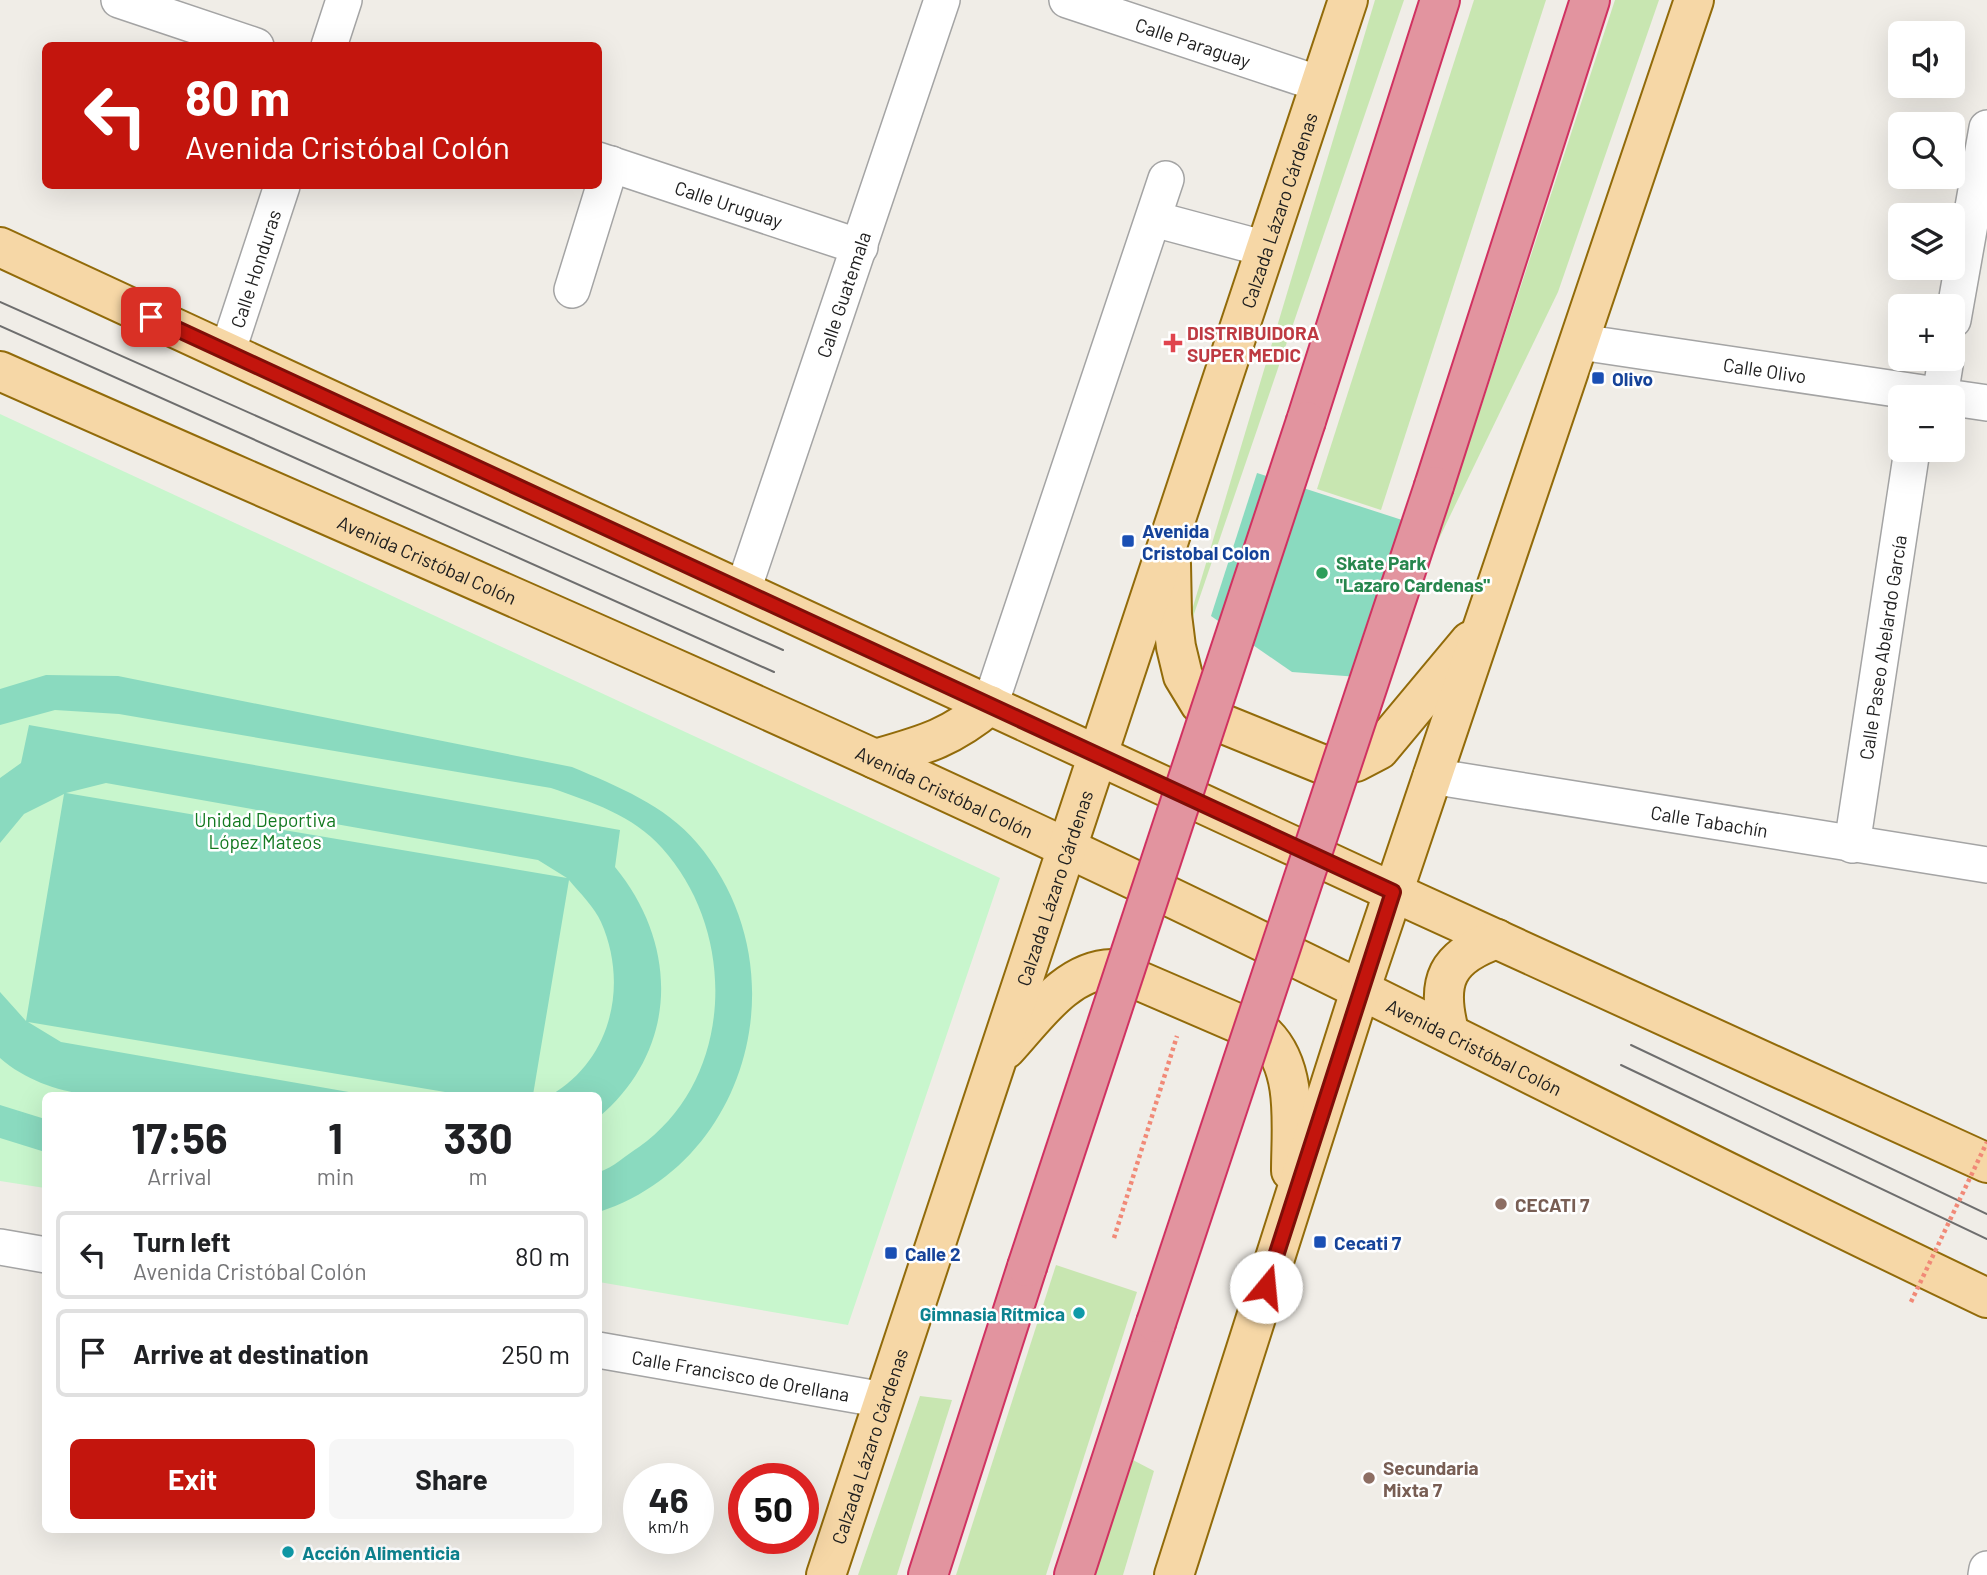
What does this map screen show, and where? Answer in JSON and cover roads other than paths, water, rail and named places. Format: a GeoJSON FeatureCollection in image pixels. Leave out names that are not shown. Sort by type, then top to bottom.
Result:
{"type":"FeatureCollection","features":[{"type":"Feature","properties":{"kind":"highway"},"geometry":{"type":"LineString","coordinates":[[928,1575],[1307,421],[1440,0]]}},
{"type":"Feature","properties":{"kind":"highway"},"geometry":{"type":"LineString","coordinates":[[1074,1575],[1434,486],[1590,0]]}},
{"type":"Feature","properties":{"kind":"main road","name":"Calzada Lázaro Cárdenas"},"geometry":{"type":"LineString","coordinates":[[826,1575],[998,1059],[1065,847],[1348,0]]}},
{"type":"Feature","properties":{"kind":"main road"},"geometry":{"type":"LineString","coordinates":[[1174,1575],[1431,776],[1695,0]]}},
{"type":"Feature","properties":{"kind":"main road"},"geometry":{"type":"LineString","coordinates":[[0,247],[1393,892],[1987,1163]]}},
{"type":"Feature","properties":{"kind":"main road","name":"Avenida Cristóbal Colón"},"geometry":{"type":"LineString","coordinates":[[0,371],[875,759],[1065,847],[1449,1031],[1987,1298]]}},
{"type":"Feature","properties":{"kind":"main road"},"geometry":{"type":"LineString","coordinates":[[1171,533],[1172,615],[1176,647],[1183,676],[1200,704],[1221,723],[1324,765],[1356,762],[1379,750],[1484,623]]}},
{"type":"Feature","properties":{"kind":"main road"},"geometry":{"type":"LineString","coordinates":[[875,759],[937,741],[963,728],[990,705]]}},
{"type":"Feature","properties":{"kind":"main road"},"geometry":{"type":"LineString","coordinates":[[1449,1031],[1442,1003],[1443,984],[1455,963],[1474,947],[1497,939]]}},
{"type":"Feature","properties":{"kind":"main road"},"geometry":{"type":"LineString","coordinates":[[998,1059],[1061,992],[1074,980],[1095,969],[1112,969],[1265,1035],[1277,1047],[1285,1063],[1291,1208]]}},
{"type":"Feature","properties":{"kind":"street"},"geometry":{"type":"LineString","coordinates":[[119,0],[244,42]]}},
{"type":"Feature","properties":{"kind":"street"},"geometry":{"type":"LineString","coordinates":[[330,42],[344,0]]}},
{"type":"Feature","properties":{"kind":"street","name":"Calle Guatemala"},"geometry":{"type":"LineString","coordinates":[[743,590],[942,0]]}},
{"type":"Feature","properties":{"kind":"street","name":"Calle Paraguay"},"geometry":{"type":"LineString","coordinates":[[1067,0],[1321,84]]}},
{"type":"Feature","properties":{"kind":"street"},"geometry":{"type":"LineString","coordinates":[[1958,294],[1987,128]]}},
{"type":"Feature","properties":{"kind":"street","name":"Calle Uruguay"},"geometry":{"type":"LineString","coordinates":[[605,162],[860,247]]}},
{"type":"Feature","properties":{"kind":"street"},"geometry":{"type":"LineString","coordinates":[[990,705],[1166,178]]}},
{"type":"Feature","properties":{"kind":"street","name":"Calle Honduras"},"geometry":{"type":"LineString","coordinates":[[227,353],[281,189]]}},
{"type":"Feature","properties":{"kind":"street"},"geometry":{"type":"LineString","coordinates":[[572,290],[598,189]]}},
{"type":"Feature","properties":{"kind":"street"},"geometry":{"type":"LineString","coordinates":[[1154,219],[1266,249]]}},
{"type":"Feature","properties":{"kind":"street","name":"Calle Olivo"},"geometry":{"type":"LineString","coordinates":[[1580,342],[1888,389]]}},
{"type":"Feature","properties":{"kind":"street","name":"Calle Olivo"},"geometry":{"type":"LineString","coordinates":[[1965,400],[1987,403]]}},
{"type":"Feature","properties":{"kind":"street","name":"Calle Paseo Abelardo García"},"geometry":{"type":"LineString","coordinates":[[1852,845],[1910,462]]}},
{"type":"Feature","properties":{"kind":"street","name":"Calle Tabachín"},"geometry":{"type":"LineString","coordinates":[[1431,776],[1987,865]]}},
{"type":"Feature","properties":{"kind":"street"},"geometry":{"type":"LineString","coordinates":[[0,1247],[42,1254]]}},
{"type":"Feature","properties":{"kind":"street","name":"Calle Francisco de Orellana"},"geometry":{"type":"LineString","coordinates":[[602,1351],[884,1400]]}},
{"type":"Feature","properties":{"kind":"street"},"geometry":{"type":"LineString","coordinates":[[1986,1575],[1987,1569]]}},
{"type":"Feature","properties":{"kind":"tram line"},"geometry":{"type":"LineString","coordinates":[[0,302],[783,650]]}},
{"type":"Feature","properties":{"kind":"tram line"},"geometry":{"type":"LineString","coordinates":[[0,326],[774,672]]}},
{"type":"Feature","properties":{"kind":"tram line"},"geometry":{"type":"LineString","coordinates":[[1631,1045],[1987,1214]]}},
{"type":"Feature","properties":{"kind":"tram line"},"geometry":{"type":"LineString","coordinates":[[1621,1065],[1987,1239]]}},
{"type":"Feature","properties":{"kind":"place","name":"DISTRIBUIDORA SUPER MEDIC"},"geometry":{"type":"Point","coordinates":[1173,343]}},
{"type":"Feature","properties":{"kind":"place","name":"Olivo"},"geometry":{"type":"Point","coordinates":[1598,378]}},
{"type":"Feature","properties":{"kind":"place","name":"Avenida Cristobal Colon"},"geometry":{"type":"Point","coordinates":[1128,541]}},
{"type":"Feature","properties":{"kind":"place","name":"Skate Park \"Lazaro Cardenas\""},"geometry":{"type":"Point","coordinates":[1322,573]}},
{"type":"Feature","properties":{"kind":"place","name":"CECATI 7"},"geometry":{"type":"Point","coordinates":[1501,1204]}},
{"type":"Feature","properties":{"kind":"place","name":"Cecati 7"},"geometry":{"type":"Point","coordinates":[1320,1242]}},
{"type":"Feature","properties":{"kind":"place","name":"Calle 2"},"geometry":{"type":"Point","coordinates":[891,1253]}},
{"type":"Feature","properties":{"kind":"place","name":"Gimnasia Rítmica"},"geometry":{"type":"Point","coordinates":[1079,1313]}},
{"type":"Feature","properties":{"kind":"place","name":"Secundaria Mixta 7"},"geometry":{"type":"Point","coordinates":[1369,1478]}},
{"type":"Feature","properties":{"kind":"place","name":"Acción Alimenticia"},"geometry":{"type":"Point","coordinates":[288,1552]}},
{"type":"Feature","properties":{"kind":"park label","name":"Unidad Deportiva López Mateos"},"geometry":{"type":"Point","coordinates":[265,830]}}]}
